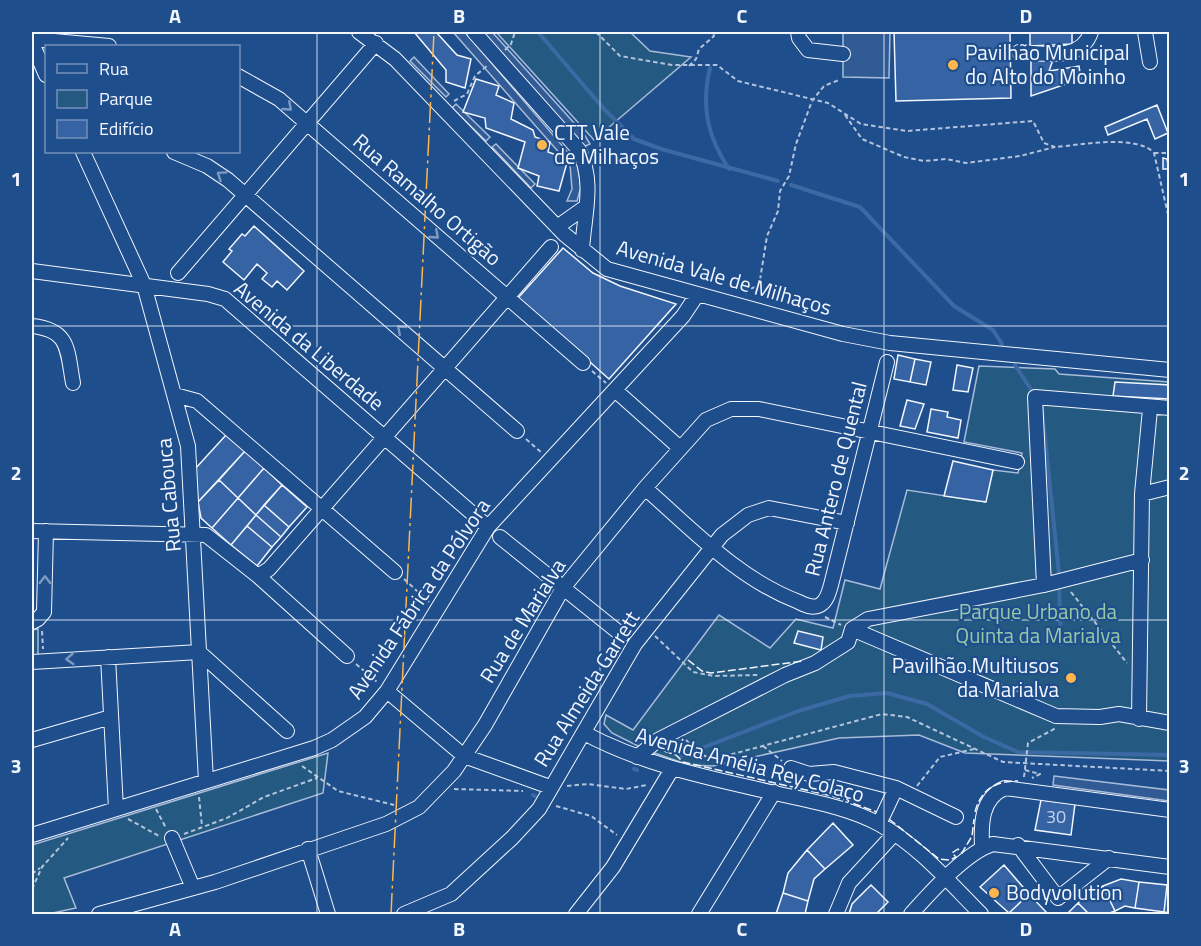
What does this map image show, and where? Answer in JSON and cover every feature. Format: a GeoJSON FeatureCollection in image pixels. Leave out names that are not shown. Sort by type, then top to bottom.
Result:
{"type":"FeatureCollection","features":[{"type":"Feature","properties":{"kind":"street","name":"Avenida Vale de Milhaços"},"geometry":{"type":"LineString","coordinates":[[359,32],[376,43],[557,227],[582,250],[608,269],[843,334],[890,343],[1170,370]]}},
{"type":"Feature","properties":{"kind":"street"},"geometry":{"type":"LineString","coordinates":[[474,32],[579,150],[588,179],[582,250]]}},
{"type":"Feature","properties":{"kind":"street"},"geometry":{"type":"LineString","coordinates":[[798,32],[799,38],[808,50],[843,54]]}},
{"type":"Feature","properties":{"kind":"street"},"geometry":{"type":"LineString","coordinates":[[1019,51],[1067,53],[1078,50],[1086,44],[1091,32]]}},
{"type":"Feature","properties":{"kind":"street"},"geometry":{"type":"LineString","coordinates":[[1145,32],[1150,62]]}},
{"type":"Feature","properties":{"kind":"street"},"geometry":{"type":"LineString","coordinates":[[45,73],[32,41],[94,45]]}},
{"type":"Feature","properties":{"kind":"street"},"geometry":{"type":"LineString","coordinates":[[178,273],[376,43]]}},
{"type":"Feature","properties":{"kind":"street","name":"Rua Ramalho Ortigão"},"geometry":{"type":"LineString","coordinates":[[240,77],[279,99],[583,363]]}},
{"type":"Feature","properties":{"kind":"street","name":"Rua Cabouca"},"geometry":{"type":"LineString","coordinates":[[83,153],[144,285],[176,395],[191,468],[206,781]]}},
{"type":"Feature","properties":{"kind":"street"},"geometry":{"type":"LineString","coordinates":[[176,153],[207,166],[244,194],[517,431]]}},
{"type":"Feature","properties":{"kind":"street"},"geometry":{"type":"LineString","coordinates":[[557,227],[584,208]]}},
{"type":"Feature","properties":{"kind":"street"},"geometry":{"type":"LineString","coordinates":[[258,576],[269,569],[551,247]]}},
{"type":"Feature","properties":{"kind":"street","name":"Avenida da Liberdade"},"geometry":{"type":"LineString","coordinates":[[32,271],[208,294],[225,299],[488,527]]}},
{"type":"Feature","properties":{"kind":"street","name":"Avenida Fábrica da Pólvora"},"geometry":{"type":"LineString","coordinates":[[32,835],[118,815],[206,781],[332,740],[365,717],[387,691],[488,527],[682,316],[697,295]]}},
{"type":"Feature","properties":{"kind":"street"},"geometry":{"type":"LineString","coordinates":[[32,326],[53,329],[63,339],[73,383]]}},
{"type":"Feature","properties":{"kind":"street","name":"Rua Antero de Quental"},"geometry":{"type":"LineString","coordinates":[[645,488],[760,586],[815,607],[822,604],[828,596],[887,362]]}},
{"type":"Feature","properties":{"kind":"street"},"geometry":{"type":"LineString","coordinates":[[615,390],[680,448]]}},
{"type":"Feature","properties":{"kind":"street"},"geometry":{"type":"LineString","coordinates":[[176,395],[197,401],[395,572]]}},
{"type":"Feature","properties":{"kind":"street"},"geometry":{"type":"LineString","coordinates":[[1053,583],[1039,397],[1150,409],[1170,408]]}},
{"type":"Feature","properties":{"kind":"street","name":"Rua de Marialva"},"geometry":{"type":"LineString","coordinates":[[99,915],[142,909],[193,888],[386,824],[419,807],[464,756],[563,588],[645,488],[680,448],[713,416],[739,408],[759,409],[1017,462]]}},
{"type":"Feature","properties":{"kind":"street"},"geometry":{"type":"LineString","coordinates":[[1139,719],[1142,494],[1150,409]]}},
{"type":"Feature","properties":{"kind":"street"},"geometry":{"type":"LineString","coordinates":[[1142,494],[1170,487]]}},
{"type":"Feature","properties":{"kind":"street","name":"Rua Almeida Garrett"},"geometry":{"type":"LineString","coordinates":[[404,915],[451,894],[512,838],[542,803],[635,644],[712,546],[748,515],[769,508],[847,523]]}},
{"type":"Feature","properties":{"kind":"street"},"geometry":{"type":"LineString","coordinates":[[37,619],[45,591],[39,531],[194,533],[206,535],[258,576],[347,656]]}},
{"type":"Feature","properties":{"kind":"street"},"geometry":{"type":"LineString","coordinates":[[500,537],[622,635]]}},
{"type":"Feature","properties":{"kind":"street"},"geometry":{"type":"LineString","coordinates":[[637,757],[658,740],[785,675],[815,663],[848,642],[852,629],[868,619],[1053,583],[1142,560]]}},
{"type":"Feature","properties":{"kind":"street"},"geometry":{"type":"LineString","coordinates":[[852,629],[1056,716],[1119,714],[1170,723]]}},
{"type":"Feature","properties":{"kind":"street"},"geometry":{"type":"LineString","coordinates":[[37,661],[199,652],[287,731]]}},
{"type":"Feature","properties":{"kind":"street"},"geometry":{"type":"LineString","coordinates":[[108,657],[118,815]]}},
{"type":"Feature","properties":{"kind":"street"},"geometry":{"type":"LineString","coordinates":[[387,691],[464,756],[550,787]]}},
{"type":"Feature","properties":{"kind":"street"},"geometry":{"type":"LineString","coordinates":[[32,740],[111,717]]}},
{"type":"Feature","properties":{"kind":"street","name":"Avenida Amélia Rey Colaço"},"geometry":{"type":"LineString","coordinates":[[584,733],[637,757],[672,769],[850,811],[879,824],[946,879],[981,915]]}},
{"type":"Feature","properties":{"kind":"street"},"geometry":{"type":"LineString","coordinates":[[791,768],[809,774],[834,772],[896,788],[956,817]]}},
{"type":"Feature","properties":{"kind":"street"},"geometry":{"type":"LineString","coordinates":[[576,915],[613,867],[672,769]]}},
{"type":"Feature","properties":{"kind":"street"},"geometry":{"type":"LineString","coordinates":[[879,824],[896,788]]}},
{"type":"Feature","properties":{"kind":"street"},"geometry":{"type":"LineString","coordinates":[[982,847],[985,807],[990,797],[1005,789],[1170,810]]}},
{"type":"Feature","properties":{"kind":"street"},"geometry":{"type":"LineString","coordinates":[[699,915],[774,792]]}},
{"type":"Feature","properties":{"kind":"street"},"geometry":{"type":"LineString","coordinates":[[836,915],[849,883],[894,834]]}},
{"type":"Feature","properties":{"kind":"street"},"geometry":{"type":"LineString","coordinates":[[171,838],[193,888]]}},
{"type":"Feature","properties":{"kind":"street"},"geometry":{"type":"LineString","coordinates":[[911,915],[982,847],[993,844],[1018,845],[1170,867]]}},
{"type":"Feature","properties":{"kind":"street"},"geometry":{"type":"LineString","coordinates":[[1018,845],[1058,898],[1108,858]]}},
{"type":"Feature","properties":{"kind":"street"},"geometry":{"type":"LineString","coordinates":[[308,849],[328,915]]}},
{"type":"Feature","properties":{"kind":"street"},"geometry":{"type":"LineString","coordinates":[[1077,883],[1082,854]]}},
{"type":"Feature","properties":{"kind":"path"},"geometry":{"type":"LineString","coordinates":[[443,109],[467,94],[475,76],[511,44],[515,32]]}},
{"type":"Feature","properties":{"kind":"path"},"geometry":{"type":"LineString","coordinates":[[596,32],[620,56],[688,66],[706,63],[717,65],[738,81],[828,104],[861,124],[907,131],[1033,121],[1044,142],[1055,147]]}},
{"type":"Feature","properties":{"kind":"path"},"geometry":{"type":"LineString","coordinates":[[688,66],[696,59],[699,49],[714,36],[713,32]]}},
{"type":"Feature","properties":{"kind":"path"},"geometry":{"type":"LineString","coordinates":[[736,305],[749,289],[759,286],[767,236],[778,211],[780,190],[789,176],[796,144],[812,101],[824,86],[839,80]]}},
{"type":"Feature","properties":{"kind":"path"},"geometry":{"type":"LineString","coordinates":[[844,114],[862,139],[904,157],[924,160],[946,159],[966,163],[1020,156],[1055,147],[1124,142],[1148,146],[1154,153],[1170,223]]}},
{"type":"Feature","properties":{"kind":"path"},"geometry":{"type":"LineString","coordinates":[[1154,153],[1170,153]]}},
{"type":"Feature","properties":{"kind":"path"},"geometry":{"type":"LineString","coordinates":[[583,363],[615,390]]}},
{"type":"Feature","properties":{"kind":"path"},"geometry":{"type":"LineString","coordinates":[[517,431],[551,460]]}},
{"type":"Feature","properties":{"kind":"path"},"geometry":{"type":"LineString","coordinates":[[395,572],[436,609]]}},
{"type":"Feature","properties":{"kind":"path"},"geometry":{"type":"LineString","coordinates":[[1053,583],[1140,682]]}},
{"type":"Feature","properties":{"kind":"path"},"geometry":{"type":"LineString","coordinates":[[815,607],[830,622],[852,629]]}},
{"type":"Feature","properties":{"kind":"path"},"geometry":{"type":"LineString","coordinates":[[37,619],[37,661]]}},
{"type":"Feature","properties":{"kind":"path"},"geometry":{"type":"LineString","coordinates":[[647,629],[693,672],[714,676],[785,675]]}},
{"type":"Feature","properties":{"kind":"path"},"geometry":{"type":"LineString","coordinates":[[347,656],[387,691]]}},
{"type":"Feature","properties":{"kind":"path"},"geometry":{"type":"LineString","coordinates":[[693,745],[699,754],[714,759],[882,714],[907,717],[1003,762],[1170,771]]}},
{"type":"Feature","properties":{"kind":"path"},"geometry":{"type":"LineString","coordinates":[[1025,770],[1040,774],[1023,779],[1028,743],[1081,717]]}},
{"type":"Feature","properties":{"kind":"path"},"geometry":{"type":"LineString","coordinates":[[763,746],[791,768]]}},
{"type":"Feature","properties":{"kind":"path"},"geometry":{"type":"LineString","coordinates":[[911,795],[940,757],[974,749]]}},
{"type":"Feature","properties":{"kind":"path"},"geometry":{"type":"LineString","coordinates":[[118,815],[162,837],[171,838],[227,818],[264,797],[317,778],[338,791],[395,805]]}},
{"type":"Feature","properties":{"kind":"path"},"geometry":{"type":"LineString","coordinates":[[550,787],[588,784],[626,789],[655,783]]}},
{"type":"Feature","properties":{"kind":"path"},"geometry":{"type":"LineString","coordinates":[[428,798],[445,789],[526,791]]}},
{"type":"Feature","properties":{"kind":"path"},"geometry":{"type":"LineString","coordinates":[[199,795],[202,826]]}},
{"type":"Feature","properties":{"kind":"path"},"geometry":{"type":"LineString","coordinates":[[542,803],[591,816],[617,835]]}},
{"type":"Feature","properties":{"kind":"path"},"geometry":{"type":"LineString","coordinates":[[156,809],[171,838]]}},
{"type":"Feature","properties":{"kind":"path"},"geometry":{"type":"LineString","coordinates":[[32,874],[42,867],[66,839],[75,836]]}},
{"type":"Feature","properties":{"kind":"path"},"geometry":{"type":"LineString","coordinates":[[32,889],[42,867]]}},
{"type":"Feature","properties":{"kind":"green space"},"geometry":{"type":"Polygon","coordinates":[[[496,32],[630,32],[650,51],[691,57],[594,140],[496,32]]]}},
{"type":"Feature","properties":{"kind":"green space","name":"Parque Urbano da Quinta da Marialva"},"geometry":{"type":"Polygon","coordinates":[[[979,366],[1055,369],[1059,374],[1169,382],[1169,761],[965,753],[919,735],[839,738],[713,766],[689,765],[646,750],[612,733],[604,724],[606,715],[633,730],[719,615],[770,648],[796,619],[833,628],[845,580],[880,589],[907,490],[985,502],[993,470],[1018,473],[1022,453],[964,442],[979,366]]]}},
{"type":"Feature","properties":{"kind":"green space"},"geometry":{"type":"Polygon","coordinates":[[[38,629],[38,656],[32,657],[32,630],[38,629]]]}},
{"type":"Feature","properties":{"kind":"green space"},"geometry":{"type":"Polygon","coordinates":[[[328,753],[323,793],[64,878],[76,908],[48,914],[32,914],[32,845],[328,753]]]}},
{"type":"Feature","properties":{"kind":"shaded area"},"geometry":{"type":"Polygon","coordinates":[[[453,32],[465,32],[577,163],[581,187],[577,201],[567,201],[572,189],[570,165],[453,32]]]}},
{"type":"Feature","properties":{"kind":"shaded area"},"geometry":{"type":"Polygon","coordinates":[[[481,32],[492,32],[584,134],[590,144],[583,147],[481,32]]]}},
{"type":"Feature","properties":{"kind":"shaded area"},"geometry":{"type":"Polygon","coordinates":[[[843,32],[890,32],[889,78],[843,77],[843,32]]]}},
{"type":"Feature","properties":{"kind":"shaded area"},"geometry":{"type":"Polygon","coordinates":[[[414,57],[449,94],[446,97],[410,61],[414,57]]]}},
{"type":"Feature","properties":{"kind":"shaded area"},"geometry":{"type":"Polygon","coordinates":[[[456,104],[490,137],[486,141],[452,108],[456,104]]]}},
{"type":"Feature","properties":{"kind":"shaded area"},"geometry":{"type":"Polygon","coordinates":[[[496,144],[535,184],[531,188],[492,147],[496,144]]]}},
{"type":"Feature","properties":{"kind":"shaded area"},"geometry":{"type":"Polygon","coordinates":[[[1054,776],[1169,790],[1169,801],[1053,785],[1054,776]]]}},
{"type":"Feature","properties":{"kind":"building"},"geometry":{"type":"Polygon","coordinates":[[[414,32],[436,32],[457,55],[471,59],[465,88],[446,82],[446,70],[414,32]]]}},
{"type":"Feature","properties":{"kind":"building","name":"Pavilhão Municipal do Alto do Moinho"},"geometry":{"type":"Polygon","coordinates":[[[894,32],[1010,32],[1011,98],[896,101],[894,32]]]}},
{"type":"Feature","properties":{"kind":"building"},"geometry":{"type":"Polygon","coordinates":[[[1030,32],[1072,33],[1072,44],[1030,46],[1030,32]]]}},
{"type":"Feature","properties":{"kind":"building"},"geometry":{"type":"Polygon","coordinates":[[[1054,57],[1049,71],[1079,66],[1081,79],[1031,96],[1031,59],[1054,57]]]}},
{"type":"Feature","properties":{"kind":"building"},"geometry":{"type":"Polygon","coordinates":[[[476,79],[499,86],[496,95],[514,103],[511,119],[533,130],[535,137],[550,142],[548,152],[568,159],[559,191],[537,186],[539,176],[518,168],[525,142],[486,128],[485,118],[463,112],[476,79]]]}},
{"type":"Feature","properties":{"kind":"building"},"geometry":{"type":"Polygon","coordinates":[[[1157,105],[1168,133],[1155,139],[1147,119],[1108,135],[1105,127],[1157,105]]]}},
{"type":"Feature","properties":{"kind":"building"},"geometry":{"type":"Polygon","coordinates":[[[1163,158],[1167,159],[1169,169],[1163,169],[1163,158]]]}},
{"type":"Feature","properties":{"kind":"building"},"geometry":{"type":"Polygon","coordinates":[[[254,226],[304,271],[287,290],[277,281],[272,287],[262,279],[267,273],[257,264],[244,280],[223,262],[232,251],[229,249],[242,234],[245,236],[254,226]]]}},
{"type":"Feature","properties":{"kind":"building"},"geometry":{"type":"Polygon","coordinates":[[[563,248],[593,273],[620,286],[676,304],[609,379],[518,298],[563,248]]]}},
{"type":"Feature","properties":{"kind":"building"},"geometry":{"type":"Polygon","coordinates":[[[898,355],[915,359],[910,382],[894,379],[898,355]]]}},
{"type":"Feature","properties":{"kind":"building"},"geometry":{"type":"Polygon","coordinates":[[[915,359],[931,362],[926,385],[910,382],[915,359]]]}},
{"type":"Feature","properties":{"kind":"building"},"geometry":{"type":"Polygon","coordinates":[[[957,365],[973,368],[968,392],[953,390],[957,365]]]}},
{"type":"Feature","properties":{"kind":"building"},"geometry":{"type":"Polygon","coordinates":[[[1115,382],[1170,385],[1170,399],[1113,396],[1115,382]]]}},
{"type":"Feature","properties":{"kind":"building"},"geometry":{"type":"Polygon","coordinates":[[[907,400],[924,404],[915,429],[900,426],[907,400]]]}},
{"type":"Feature","properties":{"kind":"building"},"geometry":{"type":"Polygon","coordinates":[[[931,409],[948,412],[947,417],[961,420],[958,438],[927,432],[931,409]]]}},
{"type":"Feature","properties":{"kind":"building"},"geometry":{"type":"Polygon","coordinates":[[[226,435],[245,451],[198,502],[195,469],[226,435]]]}},
{"type":"Feature","properties":{"kind":"building"},"geometry":{"type":"Polygon","coordinates":[[[245,451],[264,468],[238,498],[219,480],[245,451]]]}},
{"type":"Feature","properties":{"kind":"building"},"geometry":{"type":"Polygon","coordinates":[[[953,461],[993,470],[986,502],[944,496],[953,461]]]}},
{"type":"Feature","properties":{"kind":"building"},"geometry":{"type":"Polygon","coordinates":[[[264,468],[282,485],[256,515],[238,498],[264,468]]]}},
{"type":"Feature","properties":{"kind":"building"},"geometry":{"type":"Polygon","coordinates":[[[219,480],[238,498],[212,528],[201,518],[198,502],[219,480]]]}},
{"type":"Feature","properties":{"kind":"building"},"geometry":{"type":"Polygon","coordinates":[[[282,485],[307,507],[289,527],[264,505],[282,485]]]}},
{"type":"Feature","properties":{"kind":"building"},"geometry":{"type":"Polygon","coordinates":[[[238,498],[256,515],[231,545],[212,528],[238,498]]]}},
{"type":"Feature","properties":{"kind":"building"},"geometry":{"type":"Polygon","coordinates":[[[264,505],[289,527],[281,537],[256,515],[264,505]]]}},
{"type":"Feature","properties":{"kind":"building"},"geometry":{"type":"Polygon","coordinates":[[[256,515],[281,537],[272,547],[247,526],[256,515]]]}},
{"type":"Feature","properties":{"kind":"building"},"geometry":{"type":"Polygon","coordinates":[[[247,526],[272,547],[257,566],[231,545],[247,526]]]}},
{"type":"Feature","properties":{"kind":"building"},"geometry":{"type":"Polygon","coordinates":[[[798,631],[823,637],[821,650],[794,643],[798,631]]]}},
{"type":"Feature","properties":{"kind":"building"},"geometry":{"type":"Polygon","coordinates":[[[1041,800],[1075,804],[1071,835],[1035,830],[1041,800]]]}},
{"type":"Feature","properties":{"kind":"building"},"geometry":{"type":"Polygon","coordinates":[[[833,823],[853,845],[825,869],[807,850],[833,823]]]}},
{"type":"Feature","properties":{"kind":"building"},"geometry":{"type":"Polygon","coordinates":[[[807,850],[825,869],[814,879],[808,901],[783,893],[788,873],[807,850]]]}},
{"type":"Feature","properties":{"kind":"building"},"geometry":{"type":"Polygon","coordinates":[[[1004,865],[1029,894],[1009,913],[980,887],[1004,865]]]}},
{"type":"Feature","properties":{"kind":"building"},"geometry":{"type":"Polygon","coordinates":[[[1121,879],[1139,882],[1135,908],[1125,906],[1115,911],[1103,886],[1121,879]]]}},
{"type":"Feature","properties":{"kind":"building"},"geometry":{"type":"Polygon","coordinates":[[[1139,882],[1167,885],[1164,912],[1135,908],[1139,882]]]}},
{"type":"Feature","properties":{"kind":"building"},"geometry":{"type":"Polygon","coordinates":[[[871,885],[888,902],[876,914],[849,914],[852,904],[871,885]]]}},
{"type":"Feature","properties":{"kind":"building"},"geometry":{"type":"Polygon","coordinates":[[[1167,885],[1170,886],[1170,913],[1164,912],[1167,885]]]}},
{"type":"Feature","properties":{"kind":"building"},"geometry":{"type":"Polygon","coordinates":[[[1103,886],[1115,911],[1107,914],[1089,914],[1078,903],[1103,886]]]}},
{"type":"Feature","properties":{"kind":"building"},"geometry":{"type":"Polygon","coordinates":[[[783,893],[808,901],[805,914],[776,914],[783,893]]]}},
{"type":"Feature","properties":{"kind":"building"},"geometry":{"type":"Polygon","coordinates":[[[1029,894],[1047,913],[1009,913],[1029,894]]]}},
{"type":"Feature","properties":{"kind":"building"},"geometry":{"type":"Polygon","coordinates":[[[1078,903],[1089,914],[1067,914],[1078,903]]]}},
{"type":"Feature","properties":{"kind":"waterway"},"geometry":{"type":"LineString","coordinates":[[538,32],[604,109],[634,139],[661,149],[778,181]]}},
{"type":"Feature","properties":{"kind":"waterway"},"geometry":{"type":"LineString","coordinates":[[710,68],[706,95],[708,120],[715,145],[729,169]]}},
{"type":"Feature","properties":{"kind":"waterway"},"geometry":{"type":"LineString","coordinates":[[791,185],[860,207],[954,306],[993,330],[1002,344]]}},
{"type":"Feature","properties":{"kind":"waterway"},"geometry":{"type":"LineString","coordinates":[[1015,365],[1034,394]]}},
{"type":"Feature","properties":{"kind":"waterway"},"geometry":{"type":"LineString","coordinates":[[1042,408],[1059,574]]}},
{"type":"Feature","properties":{"kind":"waterway"},"geometry":{"type":"LineString","coordinates":[[1059,585],[1061,644]]}},
{"type":"Feature","properties":{"kind":"waterway"},"geometry":{"type":"LineString","coordinates":[[681,756],[798,711],[850,696],[887,693],[927,704],[984,737],[1018,752],[1170,755]]}},
{"type":"Feature","properties":{"kind":"fence"},"geometry":{"type":"LineString","coordinates":[[688,660],[702,671],[711,673],[803,661]]}},
{"type":"Feature","properties":{"kind":"fence"},"geometry":{"type":"LineString","coordinates":[[664,751],[676,755],[683,762],[832,796],[877,812]]}},
{"type":"Feature","properties":{"kind":"fence"},"geometry":{"type":"LineString","coordinates":[[975,812],[981,797],[990,788],[1018,781]]}},
{"type":"Feature","properties":{"kind":"fence"},"geometry":{"type":"LineString","coordinates":[[889,819],[939,859],[950,860],[956,857],[952,853],[958,849],[962,853],[972,836],[974,819]]}},
{"type":"Feature","properties":{"kind":"power"},"geometry":{"type":"LineString","coordinates":[[391,914],[434,32]]}},
{"type":"Feature","properties":{"kind":"place","name":"Pavilhão Municipal do Alto do Moinho"},"geometry":{"type":"Point","coordinates":[953,65]}},
{"type":"Feature","properties":{"kind":"place","name":"CTT Vale de Milhaços"},"geometry":{"type":"Point","coordinates":[542,145]}},
{"type":"Feature","properties":{"kind":"place","name":"Pavilhão Multiusos da Marialva"},"geometry":{"type":"Point","coordinates":[1071,678]}},
{"type":"Feature","properties":{"kind":"place","name":"Bodyvolution"},"geometry":{"type":"Point","coordinates":[994,893]}}]}
